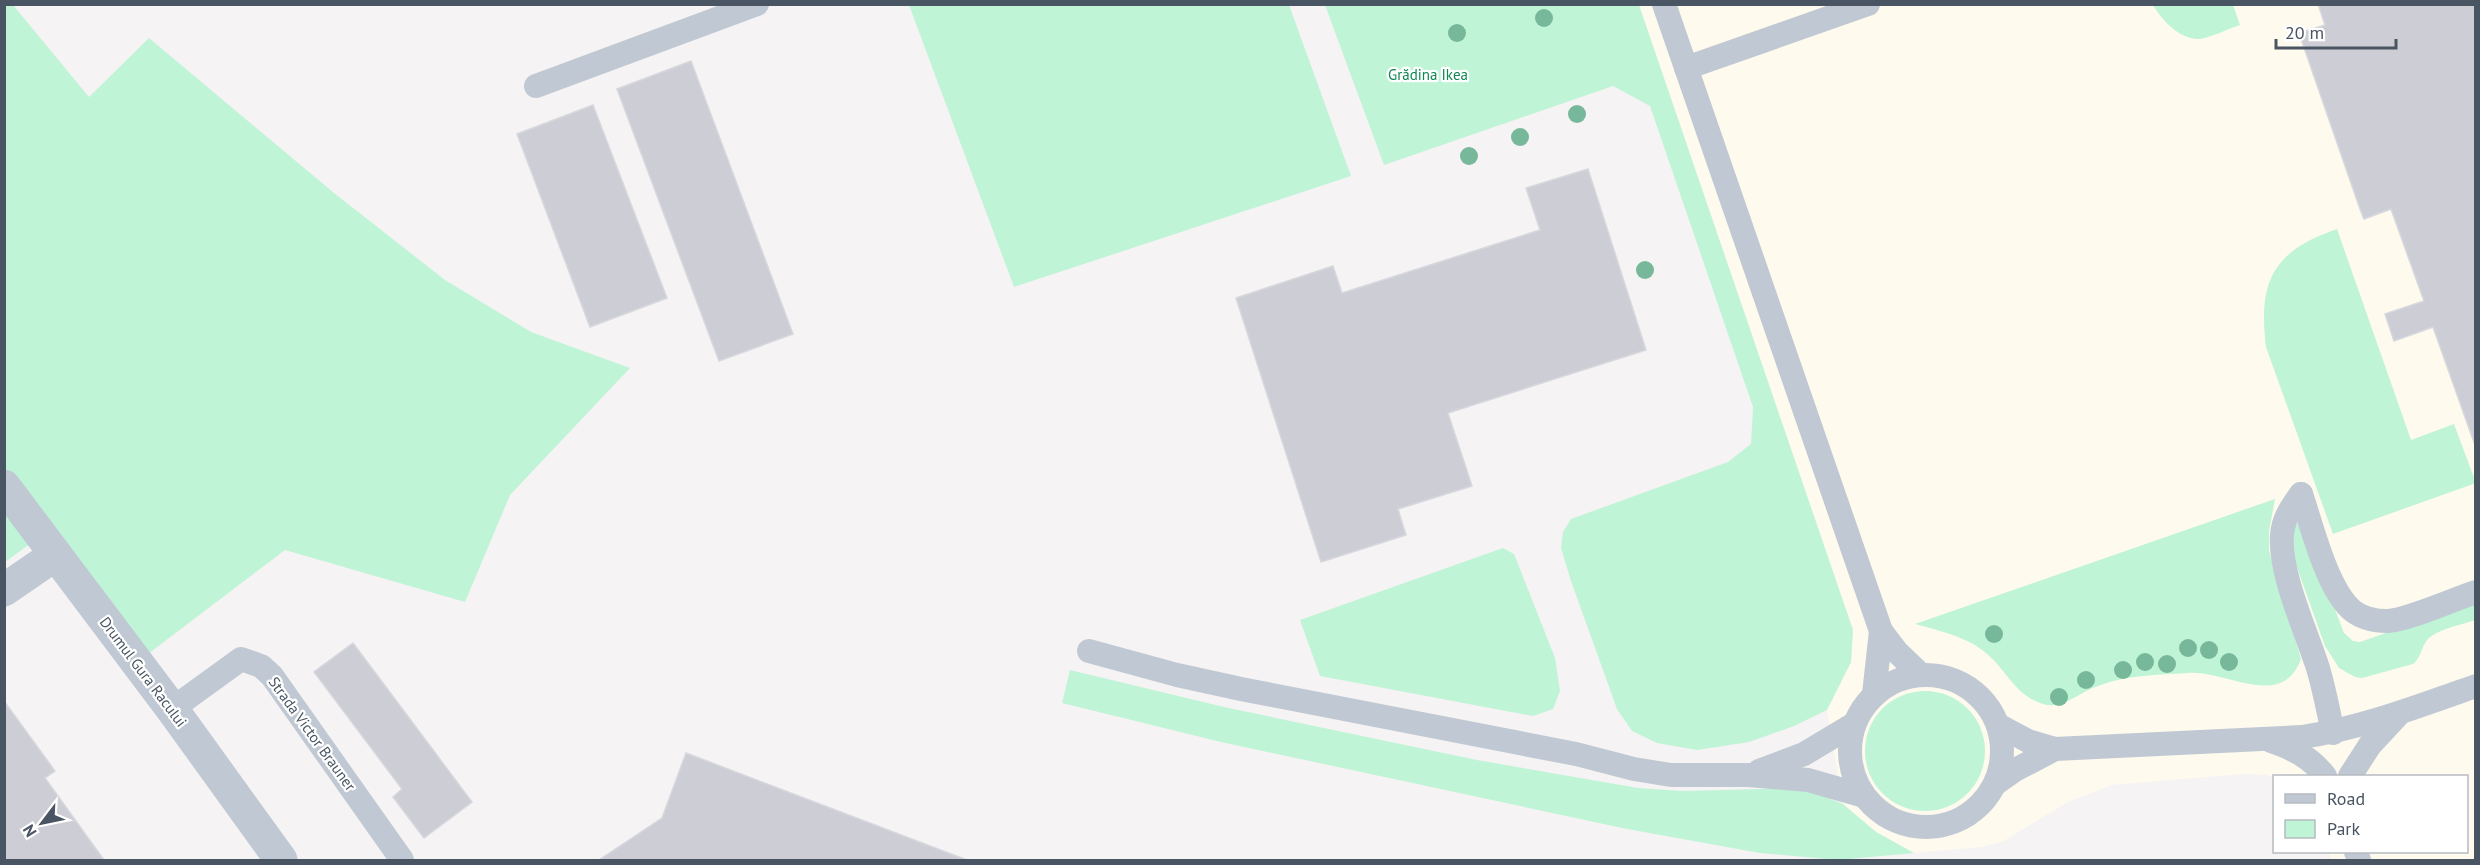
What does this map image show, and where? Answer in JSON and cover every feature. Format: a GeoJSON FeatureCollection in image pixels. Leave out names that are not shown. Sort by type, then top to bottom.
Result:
{"type":"FeatureCollection","features":[{"type":"Feature","properties":{"kind":"street","name":"Drumul Gura Racului"},"geometry":{"type":"LineString","coordinates":[[4,486],[172,709],[281,861]]}},
{"type":"Feature","properties":{"kind":"street"},"geometry":{"type":"LineString","coordinates":[[4,590],[55,555]]}},
{"type":"Feature","properties":{"kind":"lane"},"geometry":{"type":"LineString","coordinates":[[536,86],[756,4]]}},
{"type":"Feature","properties":{"kind":"lane"},"geometry":{"type":"LineString","coordinates":[[1664,4],[1881,631],[1897,652],[1921,675]]}},
{"type":"Feature","properties":{"kind":"lane"},"geometry":{"type":"LineString","coordinates":[[1686,68],[1868,4]]}},
{"type":"Feature","properties":{"kind":"lane"},"geometry":{"type":"LineString","coordinates":[[2333,733],[2317,666],[2282,554],[2285,519],[2301,494],[2331,580],[2342,599],[2354,612],[2370,619],[2390,621],[2475,592]]}},
{"type":"Feature","properties":{"kind":"lane"},"geometry":{"type":"LineString","coordinates":[[1874,694],[1881,631]]}},
{"type":"Feature","properties":{"kind":"lane"},"geometry":{"type":"LineString","coordinates":[[1089,651],[1177,675],[1241,689],[1576,754],[1634,769],[1671,775],[1748,775],[1808,780],[1864,796]]}},
{"type":"Feature","properties":{"kind":"lane","name":"Strada Victor Brauner"},"geometry":{"type":"LineString","coordinates":[[172,709],[241,659],[261,666],[272,676],[402,861]]}},
{"type":"Feature","properties":{"kind":"lane"},"geometry":{"type":"LineString","coordinates":[[1921,675],[1952,679],[1966,686],[1988,707],[1998,725],[2002,745],[2001,765],[1995,784],[1984,801],[1970,814],[1952,823],[1933,828],[1913,827],[1894,821],[1877,811],[1864,796],[1854,779],[1850,759],[1850,741],[1854,724],[1874,694],[1906,677],[1921,675]]}},
{"type":"Feature","properties":{"kind":"lane"},"geometry":{"type":"LineString","coordinates":[[1998,725],[2028,741],[2055,749],[2302,737],[2333,733],[2475,686]]}},
{"type":"Feature","properties":{"kind":"lane"},"geometry":{"type":"LineString","coordinates":[[2351,775],[2370,745],[2402,711]]}},
{"type":"Feature","properties":{"kind":"lane"},"geometry":{"type":"LineString","coordinates":[[1748,775],[1804,754],[1854,724]]}},
{"type":"Feature","properties":{"kind":"lane"},"geometry":{"type":"LineString","coordinates":[[2264,738],[2300,752],[2316,765],[2324,775]]}},
{"type":"Feature","properties":{"kind":"lane"},"geometry":{"type":"LineString","coordinates":[[1995,784],[2015,770],[2055,749]]}},
{"type":"Feature","properties":{"kind":"shaded area"},"geometry":{"type":"Polygon","coordinates":[[[1639,5],[2475,5],[2475,860],[2332,860],[2328,853],[2468,853],[2468,775],[2273,775],[2273,778],[2242,774],[2112,785],[2068,802],[2002,842],[1981,847],[1914,853],[1876,832],[1843,804],[1827,710],[1851,662],[1853,630],[1639,5]]]}},
{"type":"Feature","properties":{"kind":"green space"},"geometry":{"type":"Polygon","coordinates":[[[5,5],[13,5],[89,97],[149,38],[334,193],[445,280],[531,332],[630,368],[510,495],[465,602],[285,550],[144,657],[52,528],[5,562],[5,5]]]}},
{"type":"Feature","properties":{"kind":"green space"},"geometry":{"type":"Polygon","coordinates":[[[909,5],[1289,5],[1351,176],[1014,287],[909,5]]]}},
{"type":"Feature","properties":{"kind":"green space","name":"Grădina Ikea"},"geometry":{"type":"Polygon","coordinates":[[[1325,5],[1639,5],[1853,630],[1851,662],[1827,710],[1794,726],[1749,742],[1697,750],[1657,743],[1632,731],[1617,709],[1561,548],[1563,532],[1571,519],[1728,462],[1751,444],[1753,407],[1650,106],[1613,86],[1384,165],[1325,5]]]}},
{"type":"Feature","properties":{"kind":"green space"},"geometry":{"type":"Polygon","coordinates":[[[2153,5],[2233,5],[2240,25],[2207,37],[2191,38],[2171,27],[2153,5]]]}},
{"type":"Feature","properties":{"kind":"green space"},"geometry":{"type":"Polygon","coordinates":[[[2337,229],[2411,440],[2454,424],[2476,483],[2333,534],[2266,347],[2264,324],[2268,286],[2274,272],[2298,247],[2337,229]]]}},
{"type":"Feature","properties":{"kind":"green space"},"geometry":{"type":"Polygon","coordinates":[[[2275,499],[2269,531],[2269,551],[2301,659],[2292,674],[2281,683],[2252,684],[2188,673],[2142,676],[2109,682],[2057,705],[2043,704],[2025,695],[1986,653],[1970,642],[1915,624],[2275,499]]]}},
{"type":"Feature","properties":{"kind":"green space"},"geometry":{"type":"Polygon","coordinates":[[[2298,523],[2304,527],[2344,633],[2353,641],[2360,642],[2475,602],[2475,620],[2431,636],[2413,664],[2362,678],[2355,677],[2339,668],[2325,646],[2294,559],[2293,529],[2298,523]]]}},
{"type":"Feature","properties":{"kind":"green space"},"geometry":{"type":"Polygon","coordinates":[[[1503,548],[1514,554],[1555,658],[1560,691],[1553,709],[1533,716],[1320,676],[1300,620],[1503,548]]]}},
{"type":"Feature","properties":{"kind":"green space"},"geometry":{"type":"Polygon","coordinates":[[[1070,670],[1224,707],[1477,760],[1638,788],[1683,791],[1803,788],[1843,804],[1876,832],[1914,853],[1838,860],[1760,853],[1627,829],[1221,742],[1062,703],[1070,670]]]}},
{"type":"Feature","properties":{"kind":"green space"},"geometry":{"type":"Polygon","coordinates":[[[1925,691],[1948,695],[1967,709],[1981,728],[1985,751],[1981,774],[1967,793],[1948,807],[1925,811],[1902,807],[1883,793],[1869,774],[1865,751],[1869,728],[1883,709],[1902,695],[1925,691]]]}},
{"type":"Feature","properties":{"kind":"building"},"geometry":{"type":"Polygon","coordinates":[[[2318,4],[2476,4],[2476,448],[2433,327],[2394,341],[2385,314],[2424,301],[2391,209],[2364,219],[2360,209],[2299,33],[2325,25],[2318,4]]]}},
{"type":"Feature","properties":{"kind":"building"},"geometry":{"type":"Polygon","coordinates":[[[691,61],[793,334],[719,361],[617,89],[691,61]]]}},
{"type":"Feature","properties":{"kind":"building"},"geometry":{"type":"Polygon","coordinates":[[[593,105],[667,298],[590,327],[517,134],[593,105]]]}},
{"type":"Feature","properties":{"kind":"building"},"geometry":{"type":"Polygon","coordinates":[[[1588,169],[1646,350],[1448,413],[1472,486],[1398,509],[1406,535],[1321,562],[1236,298],[1333,266],[1342,293],[1540,230],[1526,188],[1588,169]]]}},
{"type":"Feature","properties":{"kind":"building"},"geometry":{"type":"Polygon","coordinates":[[[353,643],[472,802],[424,838],[393,797],[402,789],[314,672],[353,643]]]}},
{"type":"Feature","properties":{"kind":"building"},"geometry":{"type":"Polygon","coordinates":[[[4,701],[55,771],[45,778],[104,860],[4,860],[4,701]]]}},
{"type":"Feature","properties":{"kind":"building"},"geometry":{"type":"Polygon","coordinates":[[[686,753],[967,860],[599,860],[662,818],[686,753]]]}}]}
